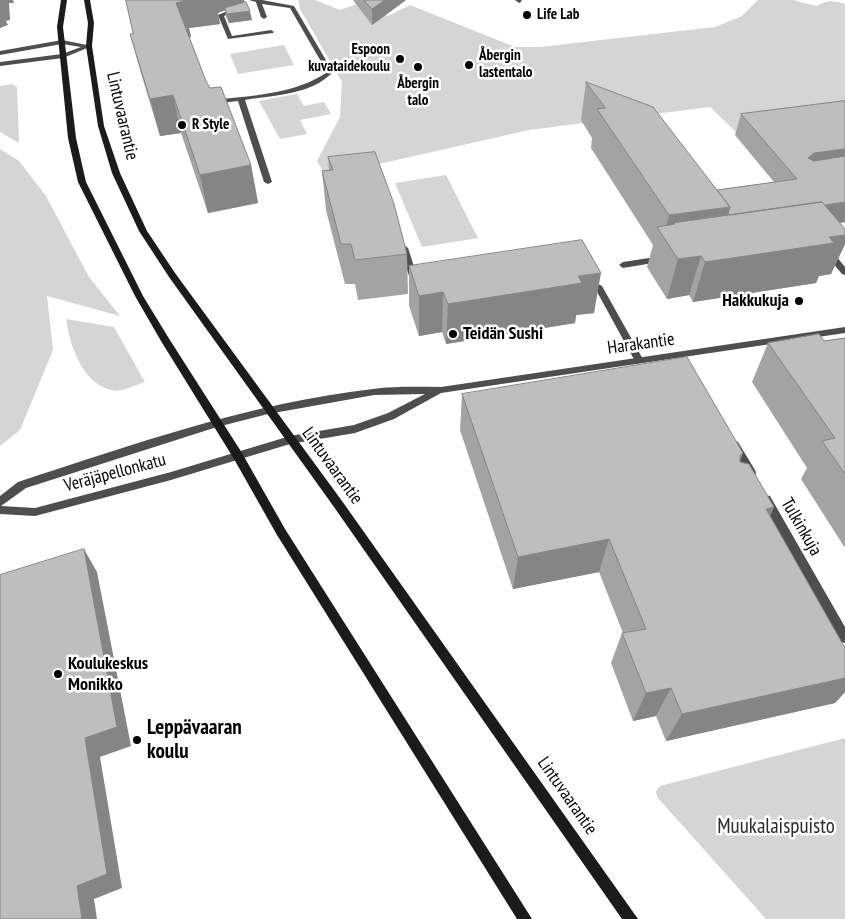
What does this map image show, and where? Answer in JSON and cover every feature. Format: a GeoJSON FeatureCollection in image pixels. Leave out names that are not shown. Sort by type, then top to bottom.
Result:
{"type":"FeatureCollection","features":[{"type":"Feature","properties":{"kind":"main road"},"geometry":{"type":"LineString","coordinates":[[64,0],[60,26],[72,138],[82,182],[139,296],[238,456],[281,532],[524,919]]}},
{"type":"Feature","properties":{"kind":"main road","name":"Lintuvaarantie"},"geometry":{"type":"LineString","coordinates":[[87,0],[91,23],[89,46],[101,126],[116,173],[143,231],[172,275],[234,358],[268,410],[338,504],[631,919]]}},
{"type":"Feature","properties":{"kind":"street"},"geometry":{"type":"LineString","coordinates":[[257,1],[264,17]]}},
{"type":"Feature","properties":{"kind":"street"},"geometry":{"type":"LineString","coordinates":[[214,110],[212,102],[241,99],[306,86],[321,81],[330,72],[292,7],[257,1],[221,15],[230,38],[270,32]]}},
{"type":"Feature","properties":{"kind":"street"},"geometry":{"type":"LineString","coordinates":[[0,53],[62,42],[89,46]]}},
{"type":"Feature","properties":{"kind":"street"},"geometry":{"type":"LineString","coordinates":[[0,64],[63,56],[89,46]]}},
{"type":"Feature","properties":{"kind":"street"},"geometry":{"type":"LineString","coordinates":[[241,99],[268,182]]}},
{"type":"Feature","properties":{"kind":"street"},"geometry":{"type":"LineString","coordinates":[[236,114],[246,112]]}},
{"type":"Feature","properties":{"kind":"street"},"geometry":{"type":"LineString","coordinates":[[400,237],[419,291]]}},
{"type":"Feature","properties":{"kind":"street"},"geometry":{"type":"LineString","coordinates":[[820,243],[845,272]]}},
{"type":"Feature","properties":{"kind":"street"},"geometry":{"type":"LineString","coordinates":[[623,265],[670,257]]}},
{"type":"Feature","properties":{"kind":"street"},"geometry":{"type":"LineString","coordinates":[[577,274],[599,288],[638,361]]}},
{"type":"Feature","properties":{"kind":"street","name":"Harakantie"},"geometry":{"type":"LineString","coordinates":[[217,423],[268,410],[374,392],[440,390],[638,361],[686,358],[845,330]]}},
{"type":"Feature","properties":{"kind":"street","name":"Harakantie"},"geometry":{"type":"LineString","coordinates":[[238,456],[290,440],[355,429],[391,416],[440,390]]}},
{"type":"Feature","properties":{"kind":"street","name":"Veräjäpellonkatu"},"geometry":{"type":"LineString","coordinates":[[0,502],[22,485],[217,423]]}},
{"type":"Feature","properties":{"kind":"street","name":"Tulkinkuja"},"geometry":{"type":"LineString","coordinates":[[730,436],[845,638]]}},
{"type":"Feature","properties":{"kind":"street","name":"Veräjäpellonkatu"},"geometry":{"type":"LineString","coordinates":[[0,510],[35,512],[238,456]]}},
{"type":"Feature","properties":{"kind":"green space"},"geometry":{"type":"Polygon","coordinates":[[[298,0],[315,0],[340,10],[360,3],[388,16],[410,5],[515,47],[540,47],[715,27],[742,16],[758,0],[793,0],[816,6],[830,1],[837,2],[845,4],[845,119],[737,133],[710,107],[529,130],[326,176],[317,161],[340,117],[342,82],[300,9],[298,0]]]}},
{"type":"Feature","properties":{"kind":"green space"},"geometry":{"type":"Polygon","coordinates":[[[284,45],[294,65],[238,74],[230,54],[284,45]]]}},
{"type":"Feature","properties":{"kind":"green space"},"geometry":{"type":"Polygon","coordinates":[[[12,84],[17,87],[19,143],[0,132],[0,86],[12,84]]]}},
{"type":"Feature","properties":{"kind":"green space"},"geometry":{"type":"Polygon","coordinates":[[[297,94],[304,106],[324,102],[331,114],[300,120],[307,134],[280,139],[259,101],[297,94]]]}},
{"type":"Feature","properties":{"kind":"green space"},"geometry":{"type":"Polygon","coordinates":[[[0,149],[19,161],[46,196],[89,277],[120,316],[47,296],[53,350],[20,430],[0,446],[0,149]]]}},
{"type":"Feature","properties":{"kind":"green space"},"geometry":{"type":"Polygon","coordinates":[[[446,175],[478,238],[422,247],[395,183],[446,175]]]}},
{"type":"Feature","properties":{"kind":"green space"},"geometry":{"type":"Polygon","coordinates":[[[66,319],[114,327],[145,382],[124,390],[115,391],[101,386],[92,379],[85,371],[74,351],[66,319]]]}},
{"type":"Feature","properties":{"kind":"green space","name":"Muukalaispuisto"},"geometry":{"type":"Polygon","coordinates":[[[845,738],[845,919],[766,919],[657,797],[656,791],[660,786],[845,738]]]}},
{"type":"Feature","properties":{"kind":"building"},"geometry":{"type":"Polygon","coordinates":[[[126,0],[184,1],[176,3],[206,81],[210,88],[221,87],[251,165],[200,175],[173,95],[150,99],[130,34],[133,34],[126,0]]]}},
{"type":"Feature","properties":{"kind":"building"},"geometry":{"type":"Polygon","coordinates":[[[364,0],[385,0],[372,9],[364,0]]]}},
{"type":"Feature","properties":{"kind":"building"},"geometry":{"type":"Polygon","coordinates":[[[246,2],[250,11],[227,14],[225,8],[246,2]]]}},
{"type":"Feature","properties":{"kind":"building"},"geometry":{"type":"Polygon","coordinates":[[[586,82],[653,107],[730,207],[669,215],[597,109],[605,108],[586,82]]]}},
{"type":"Feature","properties":{"kind":"building"},"geometry":{"type":"Polygon","coordinates":[[[845,101],[845,149],[814,153],[808,158],[814,161],[845,156],[845,202],[825,205],[822,202],[730,215],[728,213],[730,207],[717,190],[797,179],[741,114],[845,101]]]}},
{"type":"Feature","properties":{"kind":"building"},"geometry":{"type":"Polygon","coordinates":[[[375,152],[394,204],[407,254],[355,260],[351,244],[341,244],[322,171],[333,170],[328,157],[375,152]]]}},
{"type":"Feature","properties":{"kind":"building"},"geometry":{"type":"Polygon","coordinates":[[[822,202],[845,229],[845,235],[829,237],[834,243],[705,262],[701,256],[678,259],[657,227],[674,223],[822,202]]]}},
{"type":"Feature","properties":{"kind":"building"},"geometry":{"type":"Polygon","coordinates":[[[582,240],[601,273],[578,276],[582,283],[448,304],[443,292],[419,296],[409,266],[582,240]]]}},
{"type":"Feature","properties":{"kind":"building"},"geometry":{"type":"Polygon","coordinates":[[[819,334],[824,341],[845,338],[845,474],[822,441],[835,438],[768,343],[819,334]]]}},
{"type":"Feature","properties":{"kind":"building"},"geometry":{"type":"Polygon","coordinates":[[[687,357],[743,453],[740,455],[740,462],[749,464],[774,507],[766,509],[845,648],[845,678],[682,714],[671,688],[646,693],[622,633],[646,629],[609,539],[518,557],[462,394],[687,357]]]}},
{"type":"Feature","properties":{"kind":"building","name":"Koulukeskus Monikko"},"geometry":{"type":"Polygon","coordinates":[[[84,549],[117,727],[85,738],[107,874],[77,886],[82,919],[0,919],[0,575],[84,549]]]}},
{"type":"Feature","properties":{"kind":"place","name":"Life Lab"},"geometry":{"type":"Point","coordinates":[527,15]}},
{"type":"Feature","properties":{"kind":"place","name":"Espoon kuvataidekoulu"},"geometry":{"type":"Point","coordinates":[400,59]}},
{"type":"Feature","properties":{"kind":"place","name":"Åbergin lastentalo"},"geometry":{"type":"Point","coordinates":[469,65]}},
{"type":"Feature","properties":{"kind":"place","name":"Åbergin talo"},"geometry":{"type":"Point","coordinates":[418,67]}},
{"type":"Feature","properties":{"kind":"place","name":"R Style"},"geometry":{"type":"Point","coordinates":[182,125]}},
{"type":"Feature","properties":{"kind":"place","name":"Hakkukuja"},"geometry":{"type":"Point","coordinates":[799,301]}},
{"type":"Feature","properties":{"kind":"place","name":"Teidän Sushi"},"geometry":{"type":"Point","coordinates":[453,334]}},
{"type":"Feature","properties":{"kind":"place","name":"Koulukeskus Monikko"},"geometry":{"type":"Point","coordinates":[58,674]}},
{"type":"Feature","properties":{"kind":"place","name":"Leppävaaran koulu"},"geometry":{"type":"Point","coordinates":[137,740]}}]}
